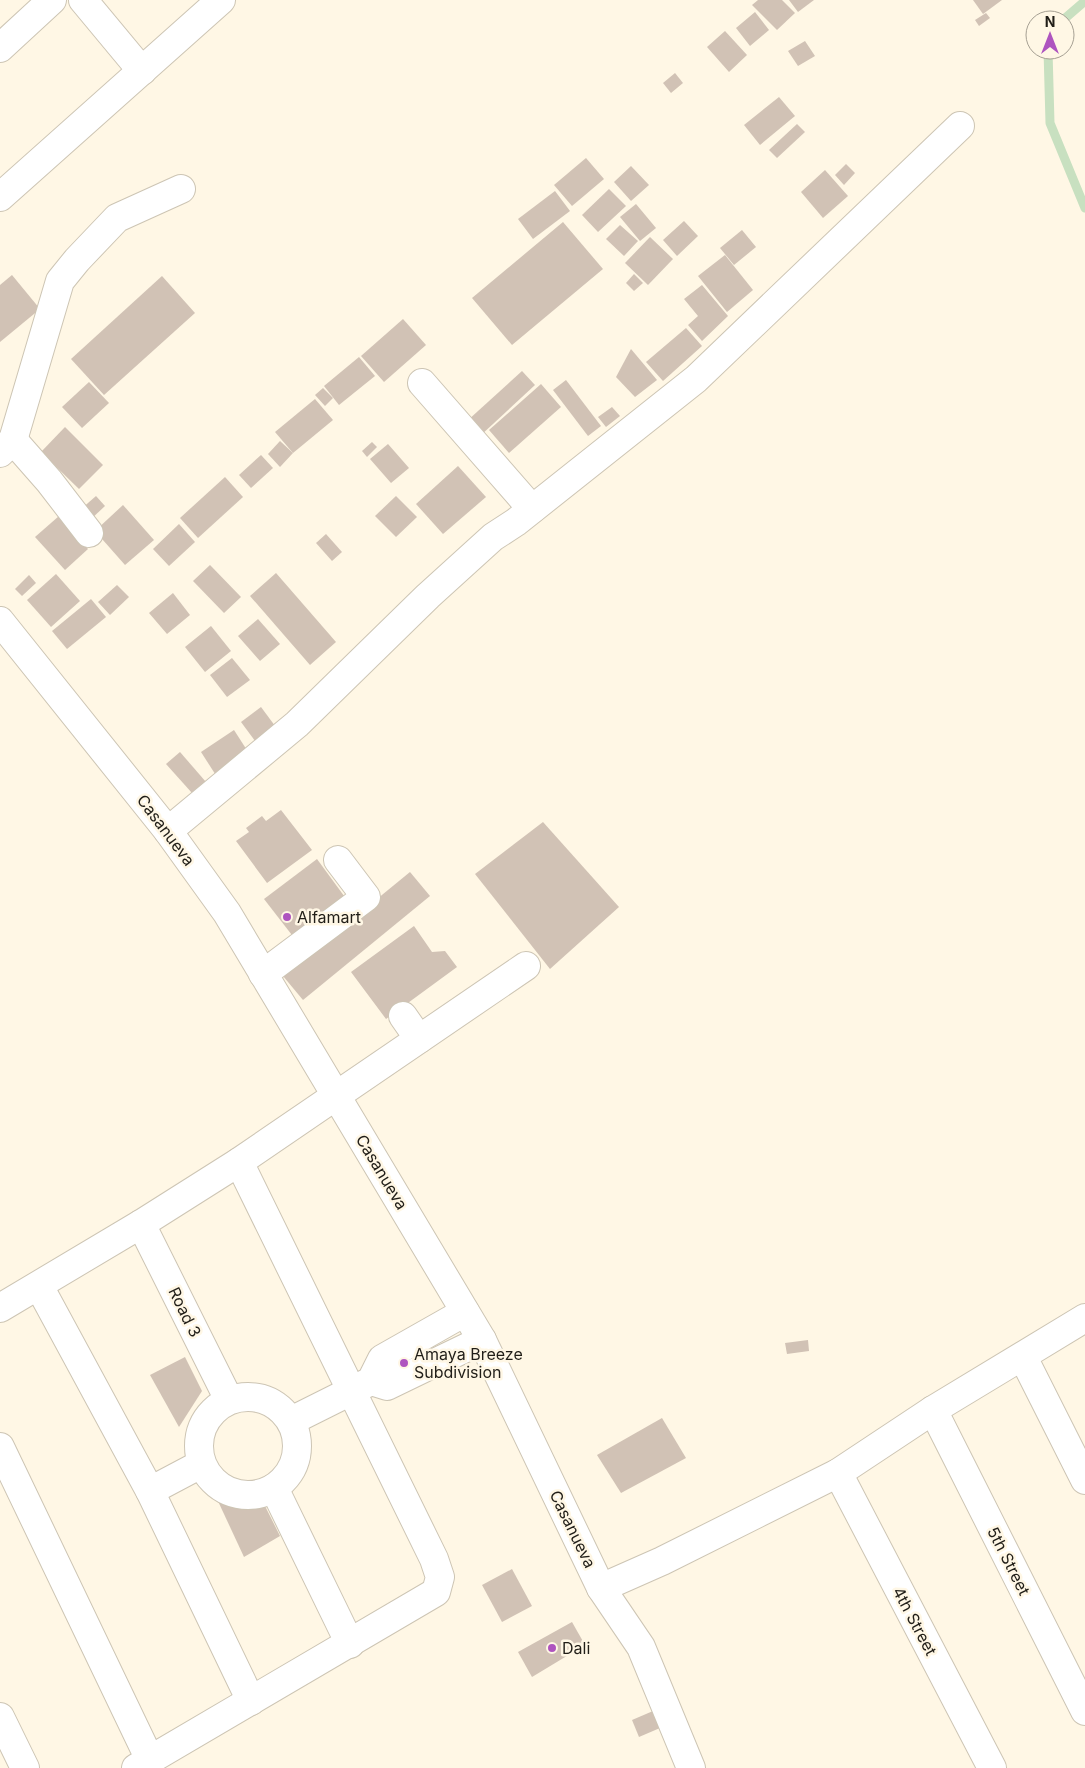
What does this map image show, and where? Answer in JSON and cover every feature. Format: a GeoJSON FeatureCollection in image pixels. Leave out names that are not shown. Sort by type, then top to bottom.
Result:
{"type":"FeatureCollection","features":[{"type":"Feature","properties":{"kind":"street"},"geometry":{"type":"LineString","coordinates":[[0,48],[52,0]]}},
{"type":"Feature","properties":{"kind":"street"},"geometry":{"type":"LineString","coordinates":[[83,0],[142,71]]}},
{"type":"Feature","properties":{"kind":"street"},"geometry":{"type":"LineString","coordinates":[[0,197],[221,0]]}},
{"type":"Feature","properties":{"kind":"street"},"geometry":{"type":"LineString","coordinates":[[168,831],[297,724],[428,596],[493,537],[532,509],[696,379],[960,126]]}},
{"type":"Feature","properties":{"kind":"street"},"geometry":{"type":"LineString","coordinates":[[89,532],[49,481],[7,447],[60,281],[117,218],[181,190]]}},
{"type":"Feature","properties":{"kind":"street"},"geometry":{"type":"LineString","coordinates":[[422,383],[532,509]]}},
{"type":"Feature","properties":{"kind":"street","name":"Casanueva"},"geometry":{"type":"LineString","coordinates":[[2,626],[168,831],[227,913],[482,1340],[602,1588],[641,1647],[691,1768]]}},
{"type":"Feature","properties":{"kind":"street"},"geometry":{"type":"LineString","coordinates":[[263,974],[366,896],[338,860]]}},
{"type":"Feature","properties":{"kind":"street"},"geometry":{"type":"LineString","coordinates":[[0,1308],[141,1224],[239,1162],[526,966]]}},
{"type":"Feature","properties":{"kind":"street"},"geometry":{"type":"LineString","coordinates":[[403,1016],[419,1039]]}},
{"type":"Feature","properties":{"kind":"street"},"geometry":{"type":"LineString","coordinates":[[0,1447],[143,1764],[436,1592],[440,1578],[430,1550],[362,1386],[239,1162]]}},
{"type":"Feature","properties":{"kind":"street","name":"Road 3"},"geometry":{"type":"LineString","coordinates":[[141,1224],[229,1400]]}},
{"type":"Feature","properties":{"kind":"street"},"geometry":{"type":"LineString","coordinates":[[39,1286],[150,1492],[251,1701]]}},
{"type":"Feature","properties":{"kind":"street"},"geometry":{"type":"LineString","coordinates":[[362,1386],[382,1359],[465,1312]]}},
{"type":"Feature","properties":{"kind":"street"},"geometry":{"type":"LineString","coordinates":[[602,1588],[662,1561],[838,1473],[933,1410],[1024,1357],[1085,1318]]}},
{"type":"Feature","properties":{"kind":"street"},"geometry":{"type":"LineString","coordinates":[[291,1421],[362,1386],[388,1386],[482,1340]]}},
{"type":"Feature","properties":{"kind":"street"},"geometry":{"type":"LineString","coordinates":[[1024,1357],[1085,1480]]}},
{"type":"Feature","properties":{"kind":"street"},"geometry":{"type":"LineString","coordinates":[[242,1397],[257,1397],[270,1402],[291,1421],[297,1443],[294,1465],[285,1478],[274,1488],[258,1494],[241,1495],[224,1490],[210,1479],[201,1464],[198,1449],[202,1427],[216,1408],[229,1400],[242,1397]]}},
{"type":"Feature","properties":{"kind":"street","name":"5th Street"},"geometry":{"type":"LineString","coordinates":[[933,1410],[1085,1711]]}},
{"type":"Feature","properties":{"kind":"street"},"geometry":{"type":"LineString","coordinates":[[150,1492],[201,1464]]}},
{"type":"Feature","properties":{"kind":"street","name":"4th Street"},"geometry":{"type":"LineString","coordinates":[[838,1473],[992,1768]]}},
{"type":"Feature","properties":{"kind":"street"},"geometry":{"type":"LineString","coordinates":[[274,1488],[350,1644]]}},
{"type":"Feature","properties":{"kind":"street"},"geometry":{"type":"LineString","coordinates":[[0,1717],[25,1768]]}},
{"type":"Feature","properties":{"kind":"building"},"geometry":{"type":"Polygon","coordinates":[[[758,0],[782,0],[795,13],[777,30],[752,5],[758,0]]]}},
{"type":"Feature","properties":{"kind":"building"},"geometry":{"type":"Polygon","coordinates":[[[789,0],[814,0],[798,12],[789,0]]]}},
{"type":"Feature","properties":{"kind":"building"},"geometry":{"type":"Polygon","coordinates":[[[973,0],[1002,0],[983,14],[973,0]]]}},
{"type":"Feature","properties":{"kind":"building"},"geometry":{"type":"Polygon","coordinates":[[[755,12],[769,30],[750,46],[736,28],[755,12]]]}},
{"type":"Feature","properties":{"kind":"building"},"geometry":{"type":"Polygon","coordinates":[[[986,13],[990,18],[979,26],[975,20],[986,13]]]}},
{"type":"Feature","properties":{"kind":"building"},"geometry":{"type":"Polygon","coordinates":[[[725,31],[747,55],[729,72],[707,47],[725,31]]]}},
{"type":"Feature","properties":{"kind":"building"},"geometry":{"type":"Polygon","coordinates":[[[805,41],[815,56],[798,66],[788,51],[805,41]]]}},
{"type":"Feature","properties":{"kind":"building"},"geometry":{"type":"Polygon","coordinates":[[[675,73],[683,83],[671,93],[663,83],[675,73]]]}},
{"type":"Feature","properties":{"kind":"building"},"geometry":{"type":"Polygon","coordinates":[[[779,97],[795,116],[760,145],[744,125],[779,97]]]}},
{"type":"Feature","properties":{"kind":"building"},"geometry":{"type":"Polygon","coordinates":[[[797,124],[805,132],[777,158],[769,150],[797,124]]]}},
{"type":"Feature","properties":{"kind":"building"},"geometry":{"type":"Polygon","coordinates":[[[586,158],[604,179],[572,206],[554,185],[586,158]]]}},
{"type":"Feature","properties":{"kind":"building"},"geometry":{"type":"Polygon","coordinates":[[[846,164],[855,173],[844,185],[835,175],[846,164]]]}},
{"type":"Feature","properties":{"kind":"building"},"geometry":{"type":"Polygon","coordinates":[[[631,166],[649,185],[631,201],[614,182],[631,166]]]}},
{"type":"Feature","properties":{"kind":"building"},"geometry":{"type":"Polygon","coordinates":[[[825,170],[848,196],[823,218],[801,192],[825,170]]]}},
{"type":"Feature","properties":{"kind":"building"},"geometry":{"type":"Polygon","coordinates":[[[609,189],[626,206],[598,232],[582,215],[609,189]]]}},
{"type":"Feature","properties":{"kind":"building"},"geometry":{"type":"Polygon","coordinates":[[[555,191],[570,211],[533,239],[518,219],[555,191]]]}},
{"type":"Feature","properties":{"kind":"building"},"geometry":{"type":"Polygon","coordinates":[[[636,204],[656,228],[640,241],[620,217],[636,204]]]}},
{"type":"Feature","properties":{"kind":"building"},"geometry":{"type":"Polygon","coordinates":[[[684,221],[698,236],[677,256],[663,240],[684,221]]]}},
{"type":"Feature","properties":{"kind":"building"},"geometry":{"type":"Polygon","coordinates":[[[563,222],[603,269],[512,345],[472,298],[563,222]]]}},
{"type":"Feature","properties":{"kind":"building"},"geometry":{"type":"Polygon","coordinates":[[[620,225],[638,241],[624,256],[606,239],[620,225]]]}},
{"type":"Feature","properties":{"kind":"building"},"geometry":{"type":"Polygon","coordinates":[[[742,230],[756,247],[734,265],[720,248],[742,230]]]}},
{"type":"Feature","properties":{"kind":"building"},"geometry":{"type":"Polygon","coordinates":[[[650,237],[673,259],[648,285],[625,263],[650,237]]]}},
{"type":"Feature","properties":{"kind":"building"},"geometry":{"type":"Polygon","coordinates":[[[725,255],[753,290],[727,312],[698,276],[725,255]]]}},
{"type":"Feature","properties":{"kind":"building"},"geometry":{"type":"Polygon","coordinates":[[[634,274],[643,283],[634,291],[626,283],[634,274]]]}},
{"type":"Feature","properties":{"kind":"building"},"geometry":{"type":"Polygon","coordinates":[[[12,275],[40,309],[0,342],[0,285],[12,275]]]}},
{"type":"Feature","properties":{"kind":"building"},"geometry":{"type":"Polygon","coordinates":[[[162,276],[195,313],[104,395],[71,359],[162,276]]]}},
{"type":"Feature","properties":{"kind":"building"},"geometry":{"type":"Polygon","coordinates":[[[702,285],[728,316],[702,341],[688,325],[698,316],[684,299],[702,285]]]}},
{"type":"Feature","properties":{"kind":"building"},"geometry":{"type":"Polygon","coordinates":[[[403,319],[426,345],[384,382],[361,356],[403,319]]]}},
{"type":"Feature","properties":{"kind":"building"},"geometry":{"type":"Polygon","coordinates":[[[686,328],[702,346],[663,381],[646,362],[686,328]]]}},
{"type":"Feature","properties":{"kind":"building"},"geometry":{"type":"Polygon","coordinates":[[[631,349],[657,380],[635,397],[616,377],[631,349]]]}},
{"type":"Feature","properties":{"kind":"building"},"geometry":{"type":"Polygon","coordinates":[[[359,357],[375,376],[339,405],[324,386],[359,357]]]}},
{"type":"Feature","properties":{"kind":"building"},"geometry":{"type":"Polygon","coordinates":[[[522,371],[535,385],[480,436],[467,421],[522,371]]]}},
{"type":"Feature","properties":{"kind":"building"},"geometry":{"type":"Polygon","coordinates":[[[566,380],[601,426],[588,436],[553,390],[566,380]]]}},
{"type":"Feature","properties":{"kind":"building"},"geometry":{"type":"Polygon","coordinates":[[[89,382],[109,403],[82,428],[62,407],[89,382]]]}},
{"type":"Feature","properties":{"kind":"building"},"geometry":{"type":"Polygon","coordinates":[[[541,384],[561,407],[509,453],[489,430],[541,384]]]}},
{"type":"Feature","properties":{"kind":"building"},"geometry":{"type":"Polygon","coordinates":[[[323,388],[333,398],[325,406],[315,395],[323,388]]]}},
{"type":"Feature","properties":{"kind":"building"},"geometry":{"type":"Polygon","coordinates":[[[315,399],[333,420],[293,453],[275,432],[315,399]]]}},
{"type":"Feature","properties":{"kind":"building"},"geometry":{"type":"Polygon","coordinates":[[[612,407],[620,416],[606,427],[598,417],[612,407]]]}},
{"type":"Feature","properties":{"kind":"building"},"geometry":{"type":"Polygon","coordinates":[[[65,427],[103,465],[79,489],[41,452],[65,427]]]}},
{"type":"Feature","properties":{"kind":"building"},"geometry":{"type":"Polygon","coordinates":[[[280,441],[293,453],[280,467],[268,454],[280,441]]]}},
{"type":"Feature","properties":{"kind":"building"},"geometry":{"type":"Polygon","coordinates":[[[372,442],[377,447],[367,457],[362,451],[372,442]]]}},
{"type":"Feature","properties":{"kind":"building"},"geometry":{"type":"Polygon","coordinates":[[[388,444],[409,468],[391,483],[370,459],[388,444]]]}},
{"type":"Feature","properties":{"kind":"building"},"geometry":{"type":"Polygon","coordinates":[[[261,455],[273,468],[251,488],[239,475],[261,455]]]}},
{"type":"Feature","properties":{"kind":"building"},"geometry":{"type":"Polygon","coordinates":[[[458,466],[486,497],[443,534],[416,504],[458,466]]]}},
{"type":"Feature","properties":{"kind":"building"},"geometry":{"type":"Polygon","coordinates":[[[225,477],[243,497],[198,538],[180,518],[225,477]]]}},
{"type":"Feature","properties":{"kind":"building"},"geometry":{"type":"Polygon","coordinates":[[[96,496],[105,506],[89,521],[80,510],[96,496]]]}},
{"type":"Feature","properties":{"kind":"building"},"geometry":{"type":"Polygon","coordinates":[[[396,496],[417,517],[396,537],[375,516],[396,496]]]}},
{"type":"Feature","properties":{"kind":"building"},"geometry":{"type":"Polygon","coordinates":[[[123,505],[154,540],[125,565],[95,531],[123,505]]]}},
{"type":"Feature","properties":{"kind":"building"},"geometry":{"type":"Polygon","coordinates":[[[59,516],[88,549],[65,570],[35,537],[59,516]]]}},
{"type":"Feature","properties":{"kind":"building"},"geometry":{"type":"Polygon","coordinates":[[[179,524],[195,542],[169,566],[153,549],[179,524]]]}},
{"type":"Feature","properties":{"kind":"building"},"geometry":{"type":"Polygon","coordinates":[[[326,534],[342,552],[332,561],[316,543],[326,534]]]}},
{"type":"Feature","properties":{"kind":"building"},"geometry":{"type":"Polygon","coordinates":[[[210,565],[241,597],[224,613],[193,581],[210,565]]]}},
{"type":"Feature","properties":{"kind":"building"},"geometry":{"type":"Polygon","coordinates":[[[276,573],[336,642],[310,665],[250,596],[276,573]]]}},
{"type":"Feature","properties":{"kind":"building"},"geometry":{"type":"Polygon","coordinates":[[[56,574],[80,601],[51,627],[27,600],[56,574]]]}},
{"type":"Feature","properties":{"kind":"building"},"geometry":{"type":"Polygon","coordinates":[[[29,575],[36,583],[22,596],[15,589],[29,575]]]}},
{"type":"Feature","properties":{"kind":"building"},"geometry":{"type":"Polygon","coordinates":[[[117,585],[129,597],[110,615],[98,602],[117,585]]]}},
{"type":"Feature","properties":{"kind":"building"},"geometry":{"type":"Polygon","coordinates":[[[173,593],[190,615],[167,634],[149,613],[173,593]]]}},
{"type":"Feature","properties":{"kind":"building"},"geometry":{"type":"Polygon","coordinates":[[[91,599],[106,617],[67,649],[52,631],[91,599]]]}},
{"type":"Feature","properties":{"kind":"building"},"geometry":{"type":"Polygon","coordinates":[[[258,619],[280,644],[260,661],[238,636],[258,619]]]}},
{"type":"Feature","properties":{"kind":"building"},"geometry":{"type":"Polygon","coordinates":[[[211,626],[231,651],[205,672],[185,647],[211,626]]]}},
{"type":"Feature","properties":{"kind":"building"},"geometry":{"type":"Polygon","coordinates":[[[232,658],[250,680],[227,697],[210,675],[232,658]]]}},
{"type":"Feature","properties":{"kind":"building"},"geometry":{"type":"Polygon","coordinates":[[[261,707],[281,734],[261,749],[241,722],[261,707]]]}},
{"type":"Feature","properties":{"kind":"building"},"geometry":{"type":"Polygon","coordinates":[[[234,730],[252,758],[219,780],[201,752],[234,730]]]}},
{"type":"Feature","properties":{"kind":"building"},"geometry":{"type":"Polygon","coordinates":[[[180,752],[206,782],[192,793],[166,764],[180,752]]]}},
{"type":"Feature","properties":{"kind":"building"},"geometry":{"type":"Polygon","coordinates":[[[281,810],[312,850],[267,883],[236,841],[249,832],[246,828],[262,816],[266,821],[281,810]]]}},
{"type":"Feature","properties":{"kind":"building"},"geometry":{"type":"Polygon","coordinates":[[[543,822],[619,907],[550,969],[475,874],[543,822]]]}},
{"type":"Feature","properties":{"kind":"building"},"geometry":{"type":"Polygon","coordinates":[[[317,859],[347,900],[295,939],[264,899],[317,859]]]}},
{"type":"Feature","properties":{"kind":"building"},"geometry":{"type":"Polygon","coordinates":[[[410,872],[430,896],[303,1000],[283,976],[410,872]]]}},
{"type":"Feature","properties":{"kind":"building"},"geometry":{"type":"Polygon","coordinates":[[[414,926],[432,952],[445,951],[457,967],[386,1019],[351,972],[414,926]]]}},
{"type":"Feature","properties":{"kind":"building"},"geometry":{"type":"Polygon","coordinates":[[[808,1340],[809,1351],[787,1354],[785,1343],[808,1340]]]}},
{"type":"Feature","properties":{"kind":"building"},"geometry":{"type":"Polygon","coordinates":[[[185,1357],[202,1391],[179,1427],[150,1375],[185,1357]]]}},
{"type":"Feature","properties":{"kind":"building"},"geometry":{"type":"Polygon","coordinates":[[[662,1418],[686,1458],[621,1493],[597,1455],[662,1418]]]}},
{"type":"Feature","properties":{"kind":"building"},"geometry":{"type":"Polygon","coordinates":[[[217,1499],[264,1504],[280,1536],[244,1557],[217,1499]]]}},
{"type":"Feature","properties":{"kind":"building"},"geometry":{"type":"Polygon","coordinates":[[[512,1569],[532,1606],[502,1622],[482,1585],[512,1569]]]}},
{"type":"Feature","properties":{"kind":"building","name":"Dali"},"geometry":{"type":"Polygon","coordinates":[[[572,1622],[585,1645],[532,1677],[518,1652],[572,1622]]]}},
{"type":"Feature","properties":{"kind":"building"},"geometry":{"type":"Polygon","coordinates":[[[653,1711],[660,1728],[639,1737],[632,1720],[653,1711]]]}},
{"type":"Feature","properties":{"kind":"waterway"},"geometry":{"type":"LineString","coordinates":[[1075,10],[1085,1]]}},
{"type":"Feature","properties":{"kind":"waterway"},"geometry":{"type":"LineString","coordinates":[[1048,60],[1050,123],[1085,208]]}},
{"type":"Feature","properties":{"kind":"place","name":"Alfamart"},"geometry":{"type":"Point","coordinates":[287,917]}},
{"type":"Feature","properties":{"kind":"place","name":"Amaya Breeze Subdivision"},"geometry":{"type":"Point","coordinates":[404,1363]}},
{"type":"Feature","properties":{"kind":"place","name":"Dali"},"geometry":{"type":"Point","coordinates":[552,1648]}}]}
